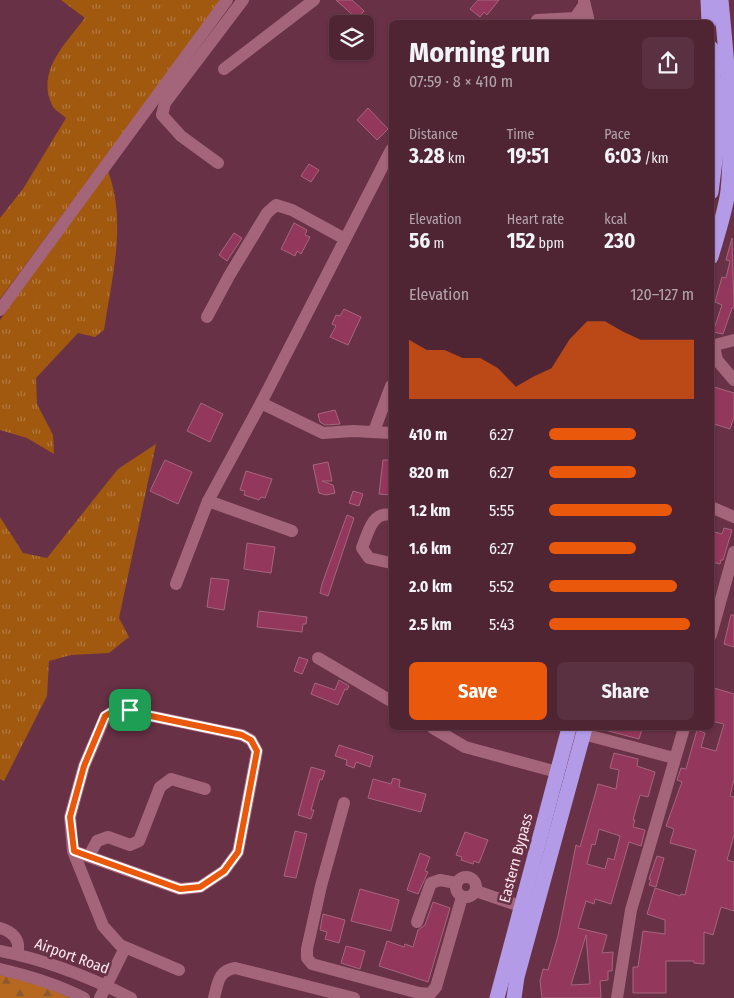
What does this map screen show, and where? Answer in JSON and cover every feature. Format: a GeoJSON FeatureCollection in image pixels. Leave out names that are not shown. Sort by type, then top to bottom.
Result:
{"type":"FeatureCollection","features":[{"type":"Feature","properties":{"kind":"highway"},"geometry":{"type":"LineString","coordinates":[[708,0],[710,20]]}},
{"type":"Feature","properties":{"kind":"highway"},"geometry":{"type":"LineString","coordinates":[[714,246],[727,193],[731,144],[731,107],[721,0]]}},
{"type":"Feature","properties":{"kind":"highway"},"geometry":{"type":"LineString","coordinates":[[714,86],[718,137],[714,168]]}},
{"type":"Feature","properties":{"kind":"highway"},"geometry":{"type":"LineString","coordinates":[[514,998],[517,977],[579,730]]}},
{"type":"Feature","properties":{"kind":"highway","name":"Eastern Bypass"},"geometry":{"type":"LineString","coordinates":[[497,998],[520,906],[558,772],[579,730]]}},
{"type":"Feature","properties":{"kind":"street"},"geometry":{"type":"LineString","coordinates":[[0,310],[227,0]]}},
{"type":"Feature","properties":{"kind":"street"},"geometry":{"type":"LineString","coordinates":[[218,163],[181,136],[162,115],[165,103],[243,0]]}},
{"type":"Feature","properties":{"kind":"street"},"geometry":{"type":"LineString","coordinates":[[224,69],[314,0]]}},
{"type":"Feature","properties":{"kind":"street"},"geometry":{"type":"LineString","coordinates":[[537,20],[575,18],[584,2]]}},
{"type":"Feature","properties":{"kind":"street"},"geometry":{"type":"LineString","coordinates":[[584,2],[588,20]]}},
{"type":"Feature","properties":{"kind":"street"},"geometry":{"type":"LineString","coordinates":[[176,584],[208,500],[261,403],[389,154]]}},
{"type":"Feature","properties":{"kind":"street"},"geometry":{"type":"LineString","coordinates":[[207,317],[233,268],[267,214],[276,206],[292,210],[345,239]]}},
{"type":"Feature","properties":{"kind":"street"},"geometry":{"type":"LineString","coordinates":[[714,346],[734,340]]}},
{"type":"Feature","properties":{"kind":"street"},"geometry":{"type":"LineString","coordinates":[[714,350],[717,360],[734,380]]}},
{"type":"Feature","properties":{"kind":"street"},"geometry":{"type":"LineString","coordinates":[[374,431],[389,391]]}},
{"type":"Feature","properties":{"kind":"street"},"geometry":{"type":"LineString","coordinates":[[261,403],[323,433],[374,431],[389,433]]}},
{"type":"Feature","properties":{"kind":"street"},"geometry":{"type":"LineString","coordinates":[[208,500],[292,531]]}},
{"type":"Feature","properties":{"kind":"street"},"geometry":{"type":"LineString","coordinates":[[714,508],[734,517]]}},
{"type":"Feature","properties":{"kind":"street"},"geometry":{"type":"LineString","coordinates":[[389,515],[379,516],[373,520],[362,548],[369,558],[389,563]]}},
{"type":"Feature","properties":{"kind":"street"},"geometry":{"type":"LineString","coordinates":[[714,624],[734,552]]}},
{"type":"Feature","properties":{"kind":"street"},"geometry":{"type":"LineString","coordinates":[[318,658],[389,700]]}},
{"type":"Feature","properties":{"kind":"street"},"geometry":{"type":"LineString","coordinates":[[74,851],[180,889],[200,887],[224,871],[238,852],[257,751],[251,740],[242,735],[117,709],[105,716],[84,766],[70,817],[74,851],[103,926],[125,948],[180,970]]}},
{"type":"Feature","properties":{"kind":"street"},"geometry":{"type":"LineString","coordinates":[[436,730],[465,748],[558,772]]}},
{"type":"Feature","properties":{"kind":"street"},"geometry":{"type":"LineString","coordinates":[[579,730],[674,758]]}},
{"type":"Feature","properties":{"kind":"street"},"geometry":{"type":"LineString","coordinates":[[617,998],[631,910],[683,730]]}},
{"type":"Feature","properties":{"kind":"street"},"geometry":{"type":"LineString","coordinates":[[89,856],[97,842],[108,838],[130,845],[139,841],[160,787],[171,779],[205,789]]}},
{"type":"Feature","properties":{"kind":"street"},"geometry":{"type":"LineString","coordinates":[[344,803],[321,886],[308,949],[307,958],[312,964],[419,993],[430,994],[436,987],[462,897]]}},
{"type":"Feature","properties":{"kind":"street"},"geometry":{"type":"LineString","coordinates":[[470,878],[476,886],[476,891],[472,896],[462,897],[456,889],[456,883],[460,879],[470,878]]}},
{"type":"Feature","properties":{"kind":"street"},"geometry":{"type":"LineString","coordinates":[[417,922],[431,883],[440,880],[456,883]]}},
{"type":"Feature","properties":{"kind":"street"},"geometry":{"type":"LineString","coordinates":[[476,891],[520,906]]}},
{"type":"Feature","properties":{"kind":"street"},"geometry":{"type":"LineString","coordinates":[[0,928],[9,932],[18,940],[20,945],[17,954]]}},
{"type":"Feature","properties":{"kind":"street"},"geometry":{"type":"LineString","coordinates":[[100,998],[125,948]]}},
{"type":"Feature","properties":{"kind":"street","name":"Airport Road"},"geometry":{"type":"LineString","coordinates":[[0,951],[44,961],[131,998]]}},
{"type":"Feature","properties":{"kind":"street"},"geometry":{"type":"LineString","coordinates":[[214,998],[220,976],[226,970],[235,968],[354,998]]}},
{"type":"Feature","properties":{"kind":"street"},"geometry":{"type":"LineString","coordinates":[[0,969],[33,977],[62,987],[84,998]]}},
{"type":"Feature","properties":{"kind":"green space"},"geometry":{"type":"Polygon","coordinates":[[[61,0],[222,0],[0,299],[0,218],[23,189],[66,118],[52,105],[48,93],[50,69],[55,58],[85,18],[61,0]]]}},
{"type":"Feature","properties":{"kind":"green space"},"geometry":{"type":"Polygon","coordinates":[[[108,171],[117,210],[117,230],[114,270],[104,330],[95,337],[78,333],[36,378],[37,404],[53,435],[54,454],[27,438],[0,430],[0,320],[108,171]]]}},
{"type":"Feature","properties":{"kind":"green space"},"geometry":{"type":"Polygon","coordinates":[[[156,444],[119,618],[129,637],[109,653],[71,655],[49,661],[47,696],[4,781],[0,779],[0,517],[23,553],[47,558],[118,469],[156,444]]]}},
{"type":"Feature","properties":{"kind":"green space"},"geometry":{"type":"Polygon","coordinates":[[[0,975],[36,983],[70,998],[0,998],[0,975]]]}},
{"type":"Feature","properties":{"kind":"building"},"geometry":{"type":"Polygon","coordinates":[[[336,0],[352,0],[364,11],[360,15],[353,15],[336,0]]]}},
{"type":"Feature","properties":{"kind":"building"},"geometry":{"type":"Polygon","coordinates":[[[478,0],[499,0],[487,15],[484,12],[480,17],[470,9],[478,0]]]}},
{"type":"Feature","properties":{"kind":"building"},"geometry":{"type":"Polygon","coordinates":[[[368,108],[388,129],[377,140],[357,120],[368,108]]]}},
{"type":"Feature","properties":{"kind":"building"},"geometry":{"type":"Polygon","coordinates":[[[309,164],[319,170],[311,182],[301,176],[309,164]]]}},
{"type":"Feature","properties":{"kind":"building"},"geometry":{"type":"Polygon","coordinates":[[[294,223],[307,230],[305,235],[310,237],[301,254],[297,251],[295,256],[281,249],[294,223]]]}},
{"type":"Feature","properties":{"kind":"building"},"geometry":{"type":"Polygon","coordinates":[[[234,233],[242,238],[227,261],[219,255],[234,233]]]}},
{"type":"Feature","properties":{"kind":"building"},"geometry":{"type":"Polygon","coordinates":[[[732,238],[734,308],[732,308],[723,334],[714,332],[722,305],[715,302],[722,277],[726,278],[730,261],[726,260],[732,238]]]}},
{"type":"Feature","properties":{"kind":"building"},"geometry":{"type":"Polygon","coordinates":[[[344,309],[361,317],[348,345],[330,337],[336,326],[332,324],[336,315],[340,316],[344,309]]]}},
{"type":"Feature","properties":{"kind":"building"},"geometry":{"type":"Polygon","coordinates":[[[714,387],[734,393],[734,417],[730,429],[714,424],[714,387]]]}},
{"type":"Feature","properties":{"kind":"building"},"geometry":{"type":"Polygon","coordinates":[[[201,403],[223,414],[210,442],[187,431],[201,403]]]}},
{"type":"Feature","properties":{"kind":"building"},"geometry":{"type":"Polygon","coordinates":[[[335,410],[340,424],[325,425],[320,422],[318,414],[335,410]]]}},
{"type":"Feature","properties":{"kind":"building"},"geometry":{"type":"Polygon","coordinates":[[[165,460],[192,472],[178,504],[150,491],[165,460]]]}},
{"type":"Feature","properties":{"kind":"building"},"geometry":{"type":"Polygon","coordinates":[[[383,460],[389,460],[389,495],[379,494],[383,460]]]}},
{"type":"Feature","properties":{"kind":"building"},"geometry":{"type":"Polygon","coordinates":[[[328,462],[332,481],[322,481],[333,485],[335,493],[326,495],[319,493],[313,465],[328,462]]]}},
{"type":"Feature","properties":{"kind":"building"},"geometry":{"type":"Polygon","coordinates":[[[246,471],[272,479],[265,498],[261,497],[259,500],[244,495],[245,491],[240,490],[246,471]]]}},
{"type":"Feature","properties":{"kind":"building"},"geometry":{"type":"Polygon","coordinates":[[[353,491],[363,494],[359,506],[349,503],[353,491]]]}},
{"type":"Feature","properties":{"kind":"building"},"geometry":{"type":"Polygon","coordinates":[[[347,515],[354,518],[328,596],[320,593],[322,584],[347,515]]]}},
{"type":"Feature","properties":{"kind":"building"},"geometry":{"type":"Polygon","coordinates":[[[724,528],[732,530],[720,564],[714,563],[714,532],[722,534],[724,528]]]}},
{"type":"Feature","properties":{"kind":"building"},"geometry":{"type":"Polygon","coordinates":[[[247,543],[275,547],[271,573],[244,569],[247,543]]]}},
{"type":"Feature","properties":{"kind":"building"},"geometry":{"type":"Polygon","coordinates":[[[211,578],[229,580],[224,610],[207,607],[211,578]]]}},
{"type":"Feature","properties":{"kind":"building"},"geometry":{"type":"Polygon","coordinates":[[[259,611],[307,617],[306,624],[303,624],[302,632],[257,627],[259,611]]]}},
{"type":"Feature","properties":{"kind":"building"},"geometry":{"type":"Polygon","coordinates":[[[731,615],[734,615],[734,647],[724,644],[731,615]]]}},
{"type":"Feature","properties":{"kind":"building"},"geometry":{"type":"Polygon","coordinates":[[[299,657],[308,660],[302,674],[294,671],[299,657]]]}},
{"type":"Feature","properties":{"kind":"building"},"geometry":{"type":"Polygon","coordinates":[[[339,680],[349,686],[347,690],[345,689],[338,705],[311,694],[315,683],[335,690],[339,680]]]}},
{"type":"Feature","properties":{"kind":"building"},"geometry":{"type":"Polygon","coordinates":[[[714,688],[734,694],[734,779],[730,796],[734,797],[734,835],[727,860],[734,862],[734,911],[721,907],[713,935],[704,932],[704,964],[694,963],[694,961],[666,961],[666,993],[633,993],[633,967],[638,967],[643,931],[665,934],[665,920],[647,914],[655,888],[680,896],[681,894],[685,895],[696,850],[670,843],[674,829],[666,826],[682,782],[677,780],[681,768],[686,769],[697,730],[705,733],[701,747],[716,751],[724,724],[714,722],[714,688]]]}},
{"type":"Feature","properties":{"kind":"building"},"geometry":{"type":"Polygon","coordinates":[[[605,730],[642,730],[639,739],[605,730]]]}},
{"type":"Feature","properties":{"kind":"building"},"geometry":{"type":"Polygon","coordinates":[[[339,745],[373,756],[370,767],[356,762],[354,768],[346,765],[347,760],[335,756],[339,745]]]}},
{"type":"Feature","properties":{"kind":"building"},"geometry":{"type":"Polygon","coordinates":[[[614,753],[638,759],[637,766],[655,772],[648,797],[640,795],[633,820],[635,820],[633,827],[645,830],[641,846],[629,842],[611,904],[595,899],[594,904],[586,901],[578,928],[607,935],[602,953],[613,952],[612,971],[608,971],[608,980],[600,981],[601,998],[542,998],[540,981],[543,969],[548,970],[558,936],[576,845],[580,847],[598,784],[616,789],[619,770],[610,768],[614,753]],[[599,829],[595,845],[592,844],[587,864],[605,869],[608,858],[614,860],[620,836],[599,829]],[[586,935],[571,985],[590,984],[586,935]]]}},
{"type":"Feature","properties":{"kind":"building"},"geometry":{"type":"Polygon","coordinates":[[[311,767],[325,771],[322,780],[320,779],[311,810],[314,810],[311,819],[298,815],[311,767]]]}},
{"type":"Feature","properties":{"kind":"building"},"geometry":{"type":"Polygon","coordinates":[[[393,778],[400,780],[399,787],[426,794],[421,812],[368,798],[373,779],[391,784],[393,778]]]}},
{"type":"Feature","properties":{"kind":"building"},"geometry":{"type":"Polygon","coordinates":[[[295,831],[307,834],[296,878],[284,876],[295,831]]]}},
{"type":"Feature","properties":{"kind":"building"},"geometry":{"type":"Polygon","coordinates":[[[465,832],[488,840],[479,863],[474,861],[473,864],[461,860],[462,857],[456,855],[465,832]]]}},
{"type":"Feature","properties":{"kind":"building"},"geometry":{"type":"Polygon","coordinates":[[[420,853],[430,857],[425,871],[428,872],[418,894],[407,890],[420,853]]]}},
{"type":"Feature","properties":{"kind":"building"},"geometry":{"type":"Polygon","coordinates":[[[657,856],[664,858],[656,887],[649,885],[651,880],[649,879],[657,856]]]}},
{"type":"Feature","properties":{"kind":"building"},"geometry":{"type":"Polygon","coordinates":[[[360,889],[399,900],[391,931],[351,921],[360,889]]]}},
{"type":"Feature","properties":{"kind":"building"},"geometry":{"type":"Polygon","coordinates":[[[433,902],[450,908],[428,982],[379,966],[387,941],[404,947],[405,944],[413,947],[418,930],[425,925],[433,902]]]}},
{"type":"Feature","properties":{"kind":"building"},"geometry":{"type":"Polygon","coordinates":[[[323,914],[345,920],[339,943],[325,939],[327,932],[320,930],[323,914]]]}},
{"type":"Feature","properties":{"kind":"building"},"geometry":{"type":"Polygon","coordinates":[[[346,946],[365,951],[360,969],[341,963],[346,946]]]}},
{"type":"Feature","properties":{"kind":"route"},"geometry":{"type":"LineString","coordinates":[[117,709],[130,710],[242,735],[251,740],[257,751],[238,852],[224,871],[200,887],[180,889],[74,851],[70,817],[84,766],[105,716],[117,709]]}}]}
